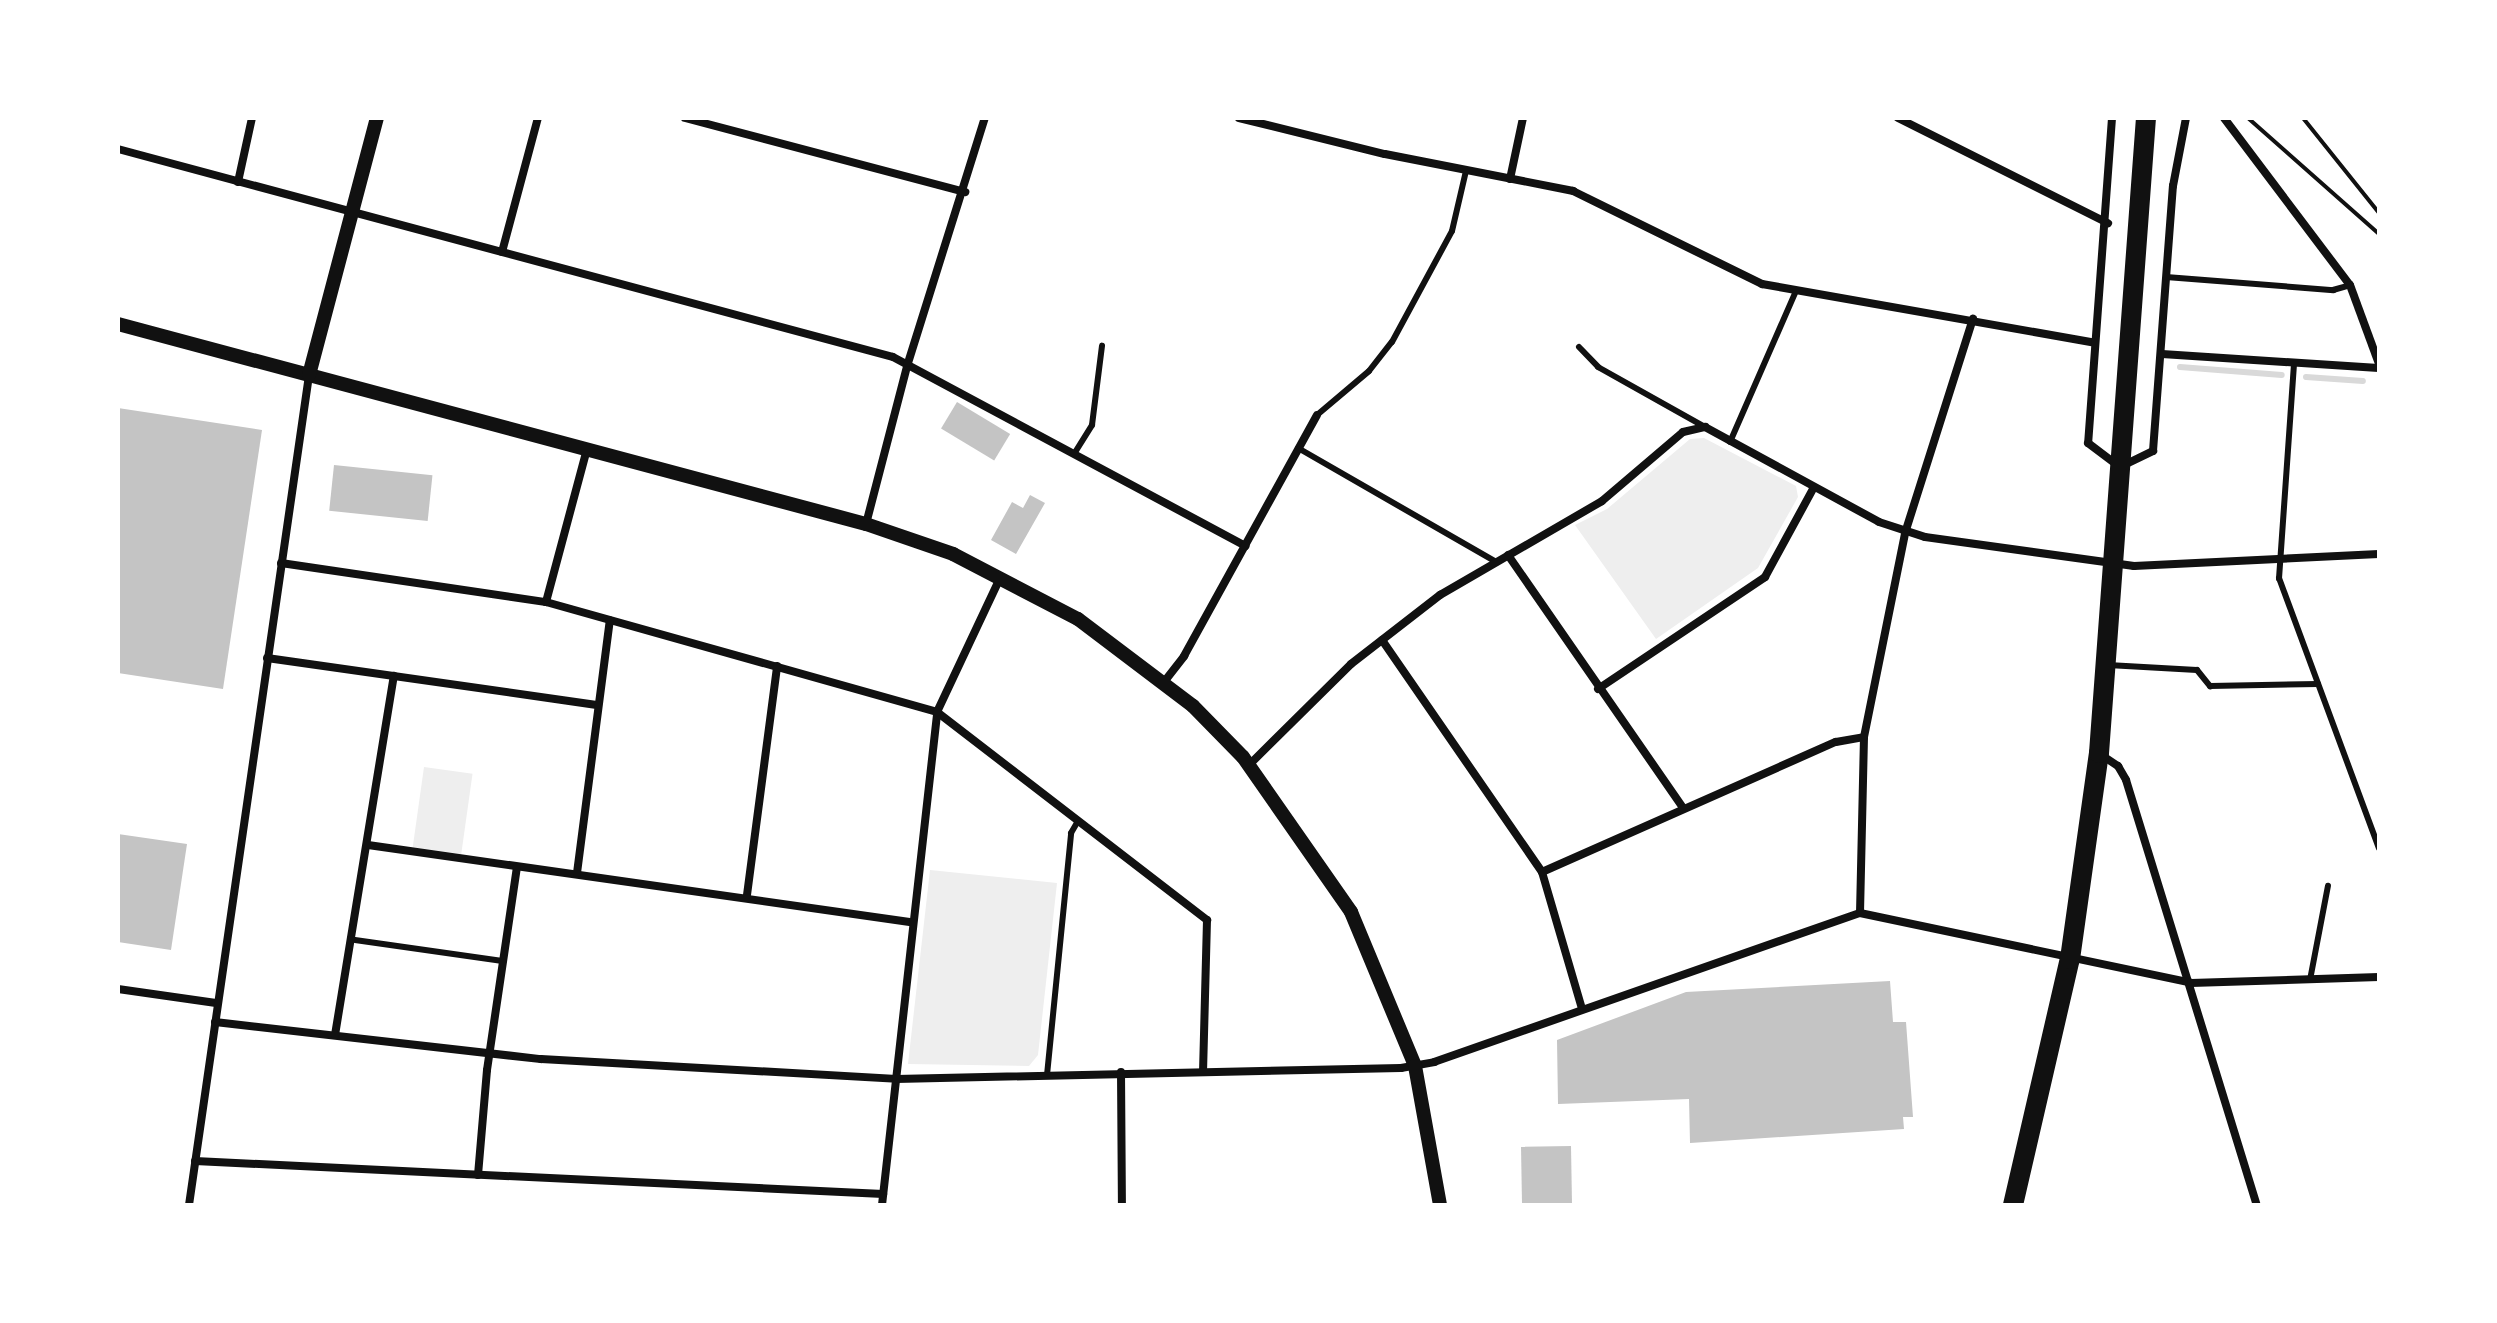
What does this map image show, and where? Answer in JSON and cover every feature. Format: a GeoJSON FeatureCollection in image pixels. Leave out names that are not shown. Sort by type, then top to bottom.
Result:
{"type":"FeatureCollection","features":[{"type":"Feature","properties":{"kind":"main road"},"geometry":{"type":"LineString","coordinates":[[2013,1205],[2070,959],[2099,753],[2146,118]]}},
{"type":"Feature","properties":{"kind":"street"},"geometry":{"type":"LineString","coordinates":[[238,182],[252,118]]}},
{"type":"Feature","properties":{"kind":"street"},"geometry":{"type":"LineString","coordinates":[[189,1205],[309,375],[377,118]]}},
{"type":"Feature","properties":{"kind":"street"},"geometry":{"type":"LineString","coordinates":[[502,252],[538,118]]}},
{"type":"Feature","properties":{"kind":"street"},"geometry":{"type":"LineString","coordinates":[[685,118],[965,192]]}},
{"type":"Feature","properties":{"kind":"street"},"geometry":{"type":"LineString","coordinates":[[866,524],[908,363],[965,192],[985,118]]}},
{"type":"Feature","properties":{"kind":"street"},"geometry":{"type":"LineString","coordinates":[[1239,118],[1466,171],[1573,191],[1620,210],[1720,266],[1795,293],[1860,298],[2095,343]]}},
{"type":"Feature","properties":{"kind":"street"},"geometry":{"type":"LineString","coordinates":[[1510,179],[1523,118]]}},
{"type":"Feature","properties":{"kind":"street"},"geometry":{"type":"LineString","coordinates":[[1898,118],[2108,223]]}},
{"type":"Feature","properties":{"kind":"street"},"geometry":{"type":"LineString","coordinates":[[2112,118],[2108,223],[2088,443],[2120,467],[2153,451],[2173,186],[2186,118]]}},
{"type":"Feature","properties":{"kind":"street"},"geometry":{"type":"LineString","coordinates":[[2162,354],[2294,364],[2379,366],[2350,285],[2224,118]]}},
{"type":"Feature","properties":{"kind":"street"},"geometry":{"type":"LineString","coordinates":[[118,149],[908,363],[1245,546]]}},
{"type":"Feature","properties":{"kind":"street"},"geometry":{"type":"LineString","coordinates":[[1860,913],[1864,737],[1905,533],[1973,319]]}},
{"type":"Feature","properties":{"kind":"street"},"geometry":{"type":"LineString","coordinates":[[118,324],[866,524],[1001,576],[1078,619],[1164,682],[1250,764],[1351,912],[1415,1066],[1440,1205]]}},
{"type":"Feature","properties":{"kind":"street"},"geometry":{"type":"LineString","coordinates":[[1164,682],[1245,546],[1317,415]]}},
{"type":"Feature","properties":{"kind":"street"},"geometry":{"type":"LineString","coordinates":[[1250,764],[1382,640],[1440,595],[1602,501],[1683,432],[1705,427],[1905,533],[2111,565],[2379,554]]}},
{"type":"Feature","properties":{"kind":"street"},"geometry":{"type":"LineString","coordinates":[[546,602],[587,449]]}},
{"type":"Feature","properties":{"kind":"street"},"geometry":{"type":"LineString","coordinates":[[1598,689],[1765,577],[1814,487]]}},
{"type":"Feature","properties":{"kind":"street"},"geometry":{"type":"LineString","coordinates":[[1508,555],[1683,808]]}},
{"type":"Feature","properties":{"kind":"street"},"geometry":{"type":"LineString","coordinates":[[281,563],[546,602],[937,712],[1207,920],[1203,1070]]}},
{"type":"Feature","properties":{"kind":"street"},"geometry":{"type":"LineString","coordinates":[[882,1205],[910,922],[937,712],[1001,576]]}},
{"type":"Feature","properties":{"kind":"street"},"geometry":{"type":"LineString","coordinates":[[577,873],[610,620]]}},
{"type":"Feature","properties":{"kind":"street"},"geometry":{"type":"LineString","coordinates":[[1382,640],[1542,872],[1582,1009]]}},
{"type":"Feature","properties":{"kind":"street"},"geometry":{"type":"LineString","coordinates":[[267,658],[597,705]]}},
{"type":"Feature","properties":{"kind":"street"},"geometry":{"type":"LineString","coordinates":[[747,895],[777,666]]}},
{"type":"Feature","properties":{"kind":"street"},"geometry":{"type":"LineString","coordinates":[[335,1035],[355,940],[394,676]]}},
{"type":"Feature","properties":{"kind":"street"},"geometry":{"type":"LineString","coordinates":[[1542,872],[1836,742],[1864,737]]}},
{"type":"Feature","properties":{"kind":"street"},"geometry":{"type":"LineString","coordinates":[[2099,753],[2118,766],[2126,780],[2257,1205]]}},
{"type":"Feature","properties":{"kind":"street"},"geometry":{"type":"LineString","coordinates":[[368,845],[747,895],[910,922]]}},
{"type":"Feature","properties":{"kind":"street"},"geometry":{"type":"LineString","coordinates":[[478,1175],[489,1054],[517,867]]}},
{"type":"Feature","properties":{"kind":"street"},"geometry":{"type":"LineString","coordinates":[[215,1022],[489,1054],[896,1079],[1415,1066],[1860,913],[2191,983],[2379,977]]}},
{"type":"Feature","properties":{"kind":"street"},"geometry":{"type":"LineString","coordinates":[[118,989],[216,1003]]}},
{"type":"Feature","properties":{"kind":"street"},"geometry":{"type":"LineString","coordinates":[[1121,1072],[1122,1205]]}},
{"type":"Feature","properties":{"kind":"street"},"geometry":{"type":"LineString","coordinates":[[195,1161],[883,1194]]}},
{"type":"Feature","properties":{"kind":"lane"},"geometry":{"type":"LineString","coordinates":[[1317,415],[1369,371],[1392,342],[1452,231],[1466,171]]}},
{"type":"Feature","properties":{"kind":"lane"},"geometry":{"type":"LineString","coordinates":[[2166,277],[2333,290],[2350,285]]}},
{"type":"Feature","properties":{"kind":"lane"},"geometry":{"type":"LineString","coordinates":[[1730,442],[1795,293]]}},
{"type":"Feature","properties":{"kind":"lane"},"geometry":{"type":"LineString","coordinates":[[1074,454],[1092,425],[1102,346]]}},
{"type":"Feature","properties":{"kind":"lane"},"geometry":{"type":"LineString","coordinates":[[1579,347],[1598,367],[1705,427]]}},
{"type":"Feature","properties":{"kind":"lane"},"geometry":{"type":"LineString","coordinates":[[2294,364],[2279,578],[2379,848]]}},
{"type":"Feature","properties":{"kind":"lane"},"geometry":{"type":"LineString","coordinates":[[1298,448],[1496,562]]}},
{"type":"Feature","properties":{"kind":"lane"},"geometry":{"type":"LineString","coordinates":[[2104,664],[2197,670],[2210,686],[2318,684]]}},
{"type":"Feature","properties":{"kind":"lane"},"geometry":{"type":"LineString","coordinates":[[1047,1075],[1071,833],[1078,821]]}},
{"type":"Feature","properties":{"kind":"lane"},"geometry":{"type":"LineString","coordinates":[[2310,980],[2328,886]]}},
{"type":"Feature","properties":{"kind":"lane"},"geometry":{"type":"LineString","coordinates":[[355,940],[503,961]]}},
{"type":"Feature","properties":{"kind":"path"},"geometry":{"type":"LineString","coordinates":[[2248,118],[2379,234]]}},
{"type":"Feature","properties":{"kind":"path"},"geometry":{"type":"LineString","coordinates":[[2303,118],[2379,213]]}},
{"type":"Feature","properties":{"kind":"shaded area"},"geometry":{"type":"Polygon","coordinates":[[[1704,438],[1796,486],[1798,497],[1758,568],[1656,639],[1575,525],[1607,509],[1690,439],[1704,438]]]}},
{"type":"Feature","properties":{"kind":"shaded area"},"geometry":{"type":"Polygon","coordinates":[[[424,767],[473,774],[461,854],[413,847],[424,767]]]}},
{"type":"Feature","properties":{"kind":"shaded area"},"geometry":{"type":"Polygon","coordinates":[[[930,870],[1057,883],[1038,1055],[1029,1066],[908,1064],[930,870]]]}},
{"type":"Feature","properties":{"kind":"building"},"geometry":{"type":"Polygon","coordinates":[[[957,402],[1010,434],[994,461],[941,429],[957,402]]]}},
{"type":"Feature","properties":{"kind":"building"},"geometry":{"type":"Polygon","coordinates":[[[118,408],[262,430],[223,689],[118,673],[118,408]]]}},
{"type":"Feature","properties":{"kind":"building"},"geometry":{"type":"Polygon","coordinates":[[[334,465],[432,475],[428,521],[329,511],[334,465]]]}},
{"type":"Feature","properties":{"kind":"building"},"geometry":{"type":"Polygon","coordinates":[[[1030,495],[1045,503],[1016,554],[991,540],[1012,502],[1023,508],[1030,495]]]}},
{"type":"Feature","properties":{"kind":"building"},"geometry":{"type":"Polygon","coordinates":[[[118,834],[187,844],[171,950],[118,942],[118,834]]]}},
{"type":"Feature","properties":{"kind":"building"},"geometry":{"type":"Polygon","coordinates":[[[1890,981],[1893,1022],[1906,1022],[1913,1117],[1903,1117],[1904,1129],[1690,1143],[1689,1099],[1558,1104],[1557,1040],[1686,992],[1890,981]]]}},
{"type":"Feature","properties":{"kind":"building"},"geometry":{"type":"Polygon","coordinates":[[[1571,1146],[1572,1205],[1522,1205],[1521,1147],[1571,1146]]]}},
{"type":"Feature","properties":{"kind":"waterway"},"geometry":{"type":"LineString","coordinates":[[2180,367],[2282,375]]}},
{"type":"Feature","properties":{"kind":"waterway"},"geometry":{"type":"LineString","coordinates":[[2306,377],[2363,381]]}}]}
